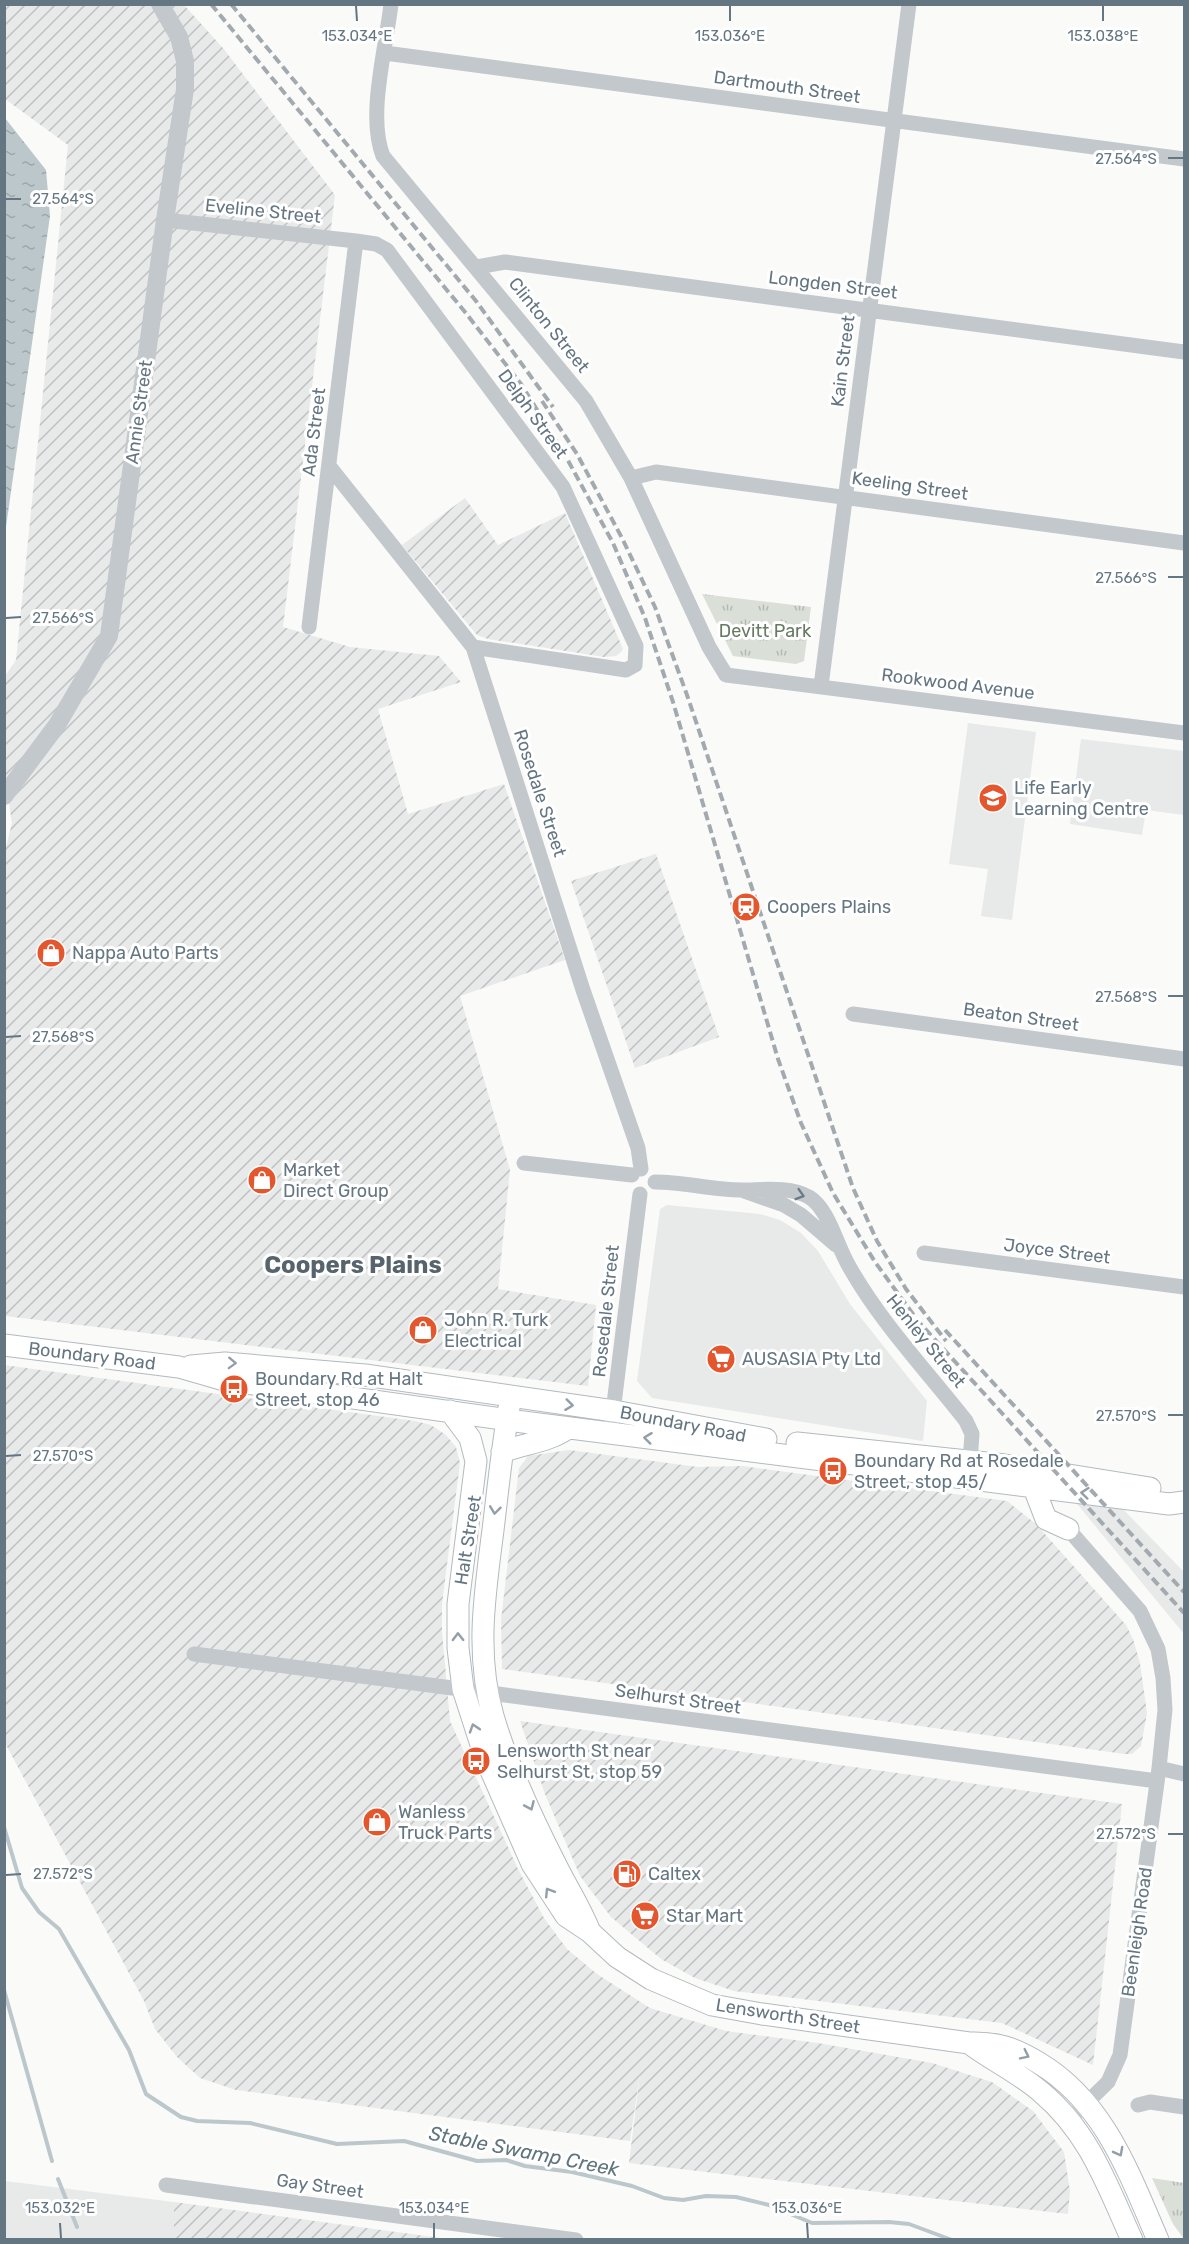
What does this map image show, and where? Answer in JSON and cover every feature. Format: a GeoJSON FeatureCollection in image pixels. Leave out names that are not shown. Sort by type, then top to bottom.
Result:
{"type":"FeatureCollection","features":[{"type":"Feature","properties":{"kind":"main road","name":"Boundary Road"},"geometry":{"type":"LineString","coordinates":[[4,1346],[179,1367],[224,1380],[568,1428],[1168,1504],[1185,1502]]}},
{"type":"Feature","properties":{"kind":"main road","name":"Boundary Road"},"geometry":{"type":"LineString","coordinates":[[179,1367],[225,1362],[321,1370],[614,1411],[769,1439],[970,1461],[1164,1490],[1185,1497]]}},
{"type":"Feature","properties":{"kind":"main road","name":"Halt Street"},"geometry":{"type":"LineString","coordinates":[[463,1689],[458,1648],[458,1604],[473,1492],[488,1466],[501,1419],[504,1396]]}},
{"type":"Feature","properties":{"kind":"main road"},"geometry":{"type":"LineString","coordinates":[[450,1411],[468,1434],[474,1449],[476,1467],[473,1492]]}},
{"type":"Feature","properties":{"kind":"main road","name":"Halt Street"},"geometry":{"type":"LineString","coordinates":[[487,1693],[482,1627],[502,1452],[501,1419]]}},
{"type":"Feature","properties":{"kind":"main road"},"geometry":{"type":"LineString","coordinates":[[502,1452],[523,1444],[554,1438],[568,1428]]}},
{"type":"Feature","properties":{"kind":"main road"},"geometry":{"type":"LineString","coordinates":[[1035,1488],[1046,1519],[1068,1529]]}},
{"type":"Feature","properties":{"kind":"main road","name":"Lensworth Street"},"geometry":{"type":"LineString","coordinates":[[463,1689],[485,1757],[532,1864],[566,1916],[590,1932],[617,1957],[651,1979],[711,2005],[969,2043],[993,2042],[1030,2057],[1059,2076],[1087,2104]]}},
{"type":"Feature","properties":{"kind":"main road","name":"Lensworth Street"},"geometry":{"type":"LineString","coordinates":[[487,1693],[493,1717],[514,1770],[555,1865],[579,1906],[590,1932]]}},
{"type":"Feature","properties":{"kind":"main road","name":"Lensworth Street"},"geometry":{"type":"LineString","coordinates":[[969,2043],[1028,2081],[1069,2120]]}},
{"type":"Feature","properties":{"kind":"main road"},"geometry":{"type":"LineString","coordinates":[[1087,2104],[1118,2149],[1158,2240]]}},
{"type":"Feature","properties":{"kind":"main road"},"geometry":{"type":"LineString","coordinates":[[1069,2120],[1095,2156],[1132,2240]]}},
{"type":"Feature","properties":{"kind":"street","name":"Annie Street"},"geometry":{"type":"LineString","coordinates":[[4,796],[57,725],[109,636],[165,219],[185,89],[185,61],[179,37],[160,4]]}},
{"type":"Feature","properties":{"kind":"street","name":"Clinton Street"},"geometry":{"type":"LineString","coordinates":[[391,4],[375,121],[377,141],[383,156],[586,401],[631,478],[710,647],[726,675]]}},
{"type":"Feature","properties":{"kind":"street","name":"Kain Street"},"geometry":{"type":"LineString","coordinates":[[821,686],[909,4]]}},
{"type":"Feature","properties":{"kind":"street","name":"Dartmouth Street"},"geometry":{"type":"LineString","coordinates":[[385,53],[1185,159]]}},
{"type":"Feature","properties":{"kind":"street","name":"Eveline Street"},"geometry":{"type":"LineString","coordinates":[[165,219],[356,241]]}},
{"type":"Feature","properties":{"kind":"street","name":"Ada Street"},"geometry":{"type":"LineString","coordinates":[[309,627],[356,241]]}},
{"type":"Feature","properties":{"kind":"street","name":"Delph Street"},"geometry":{"type":"LineString","coordinates":[[356,241],[376,244],[387,250],[562,487],[636,646],[635,665],[626,670],[473,647]]}},
{"type":"Feature","properties":{"kind":"street","name":"Longden Street"},"geometry":{"type":"LineString","coordinates":[[477,267],[505,262],[1185,351]]}},
{"type":"Feature","properties":{"kind":"street","name":"Rosedale Street"},"geometry":{"type":"LineString","coordinates":[[329,466],[473,647],[583,990],[638,1149],[637,1172]]}},
{"type":"Feature","properties":{"kind":"street","name":"Keeling Street"},"geometry":{"type":"LineString","coordinates":[[631,478],[656,472],[1185,543]]}},
{"type":"Feature","properties":{"kind":"street","name":"Rookwood Avenue"},"geometry":{"type":"LineString","coordinates":[[726,675],[1185,733]]}},
{"type":"Feature","properties":{"kind":"street","name":"Beaton Street"},"geometry":{"type":"LineString","coordinates":[[853,1014],[1185,1059]]}},
{"type":"Feature","properties":{"kind":"street"},"geometry":{"type":"LineString","coordinates":[[524,1163],[637,1172],[652,1174],[655,1182],[650,1191],[640,1194],[631,1186],[637,1172]]}},
{"type":"Feature","properties":{"kind":"street","name":"Henley Street"},"geometry":{"type":"LineString","coordinates":[[655,1182],[742,1191],[759,1188],[808,1196],[822,1209],[838,1248],[870,1302],[966,1421],[972,1434],[970,1461]]}},
{"type":"Feature","properties":{"kind":"street","name":"Rosedale Street"},"geometry":{"type":"LineString","coordinates":[[610,1433],[640,1194]]}},
{"type":"Feature","properties":{"kind":"street","name":"Joyce Street"},"geometry":{"type":"LineString","coordinates":[[924,1253],[1185,1287]]}},
{"type":"Feature","properties":{"kind":"street","name":"Beenleigh Road"},"geometry":{"type":"LineString","coordinates":[[1068,1529],[1140,1611],[1154,1636],[1161,1664],[1164,1695],[1159,1775],[1120,2055],[1112,2076],[1069,2120]]}},
{"type":"Feature","properties":{"kind":"street","name":"Selhurst Street"},"geometry":{"type":"LineString","coordinates":[[194,1654],[487,1693],[1159,1775],[1185,1774]]}},
{"type":"Feature","properties":{"kind":"street"},"geometry":{"type":"LineString","coordinates":[[1138,2105],[1150,2102],[1185,2107]]}},
{"type":"Feature","properties":{"kind":"street","name":"Gay Street"},"geometry":{"type":"LineString","coordinates":[[166,2185],[576,2240]]}},
{"type":"Feature","properties":{"kind":"shaded area"},"geometry":{"type":"Polygon","coordinates":[[[5,5],[184,5],[223,48],[335,195],[283,627],[350,647],[439,656],[461,682],[378,709],[408,814],[504,784],[565,960],[460,996],[510,1170],[498,1289],[596,1305],[588,1386],[5,1316],[4,855],[12,823],[4,772],[5,676],[16,660],[68,145],[5,99],[5,5]]]}},
{"type":"Feature","properties":{"kind":"shaded area"},"geometry":{"type":"Polygon","coordinates":[[[465,498],[498,545],[565,513],[623,649],[621,652],[616,656],[604,657],[488,639],[477,635],[402,545],[465,498]]]}},
{"type":"Feature","properties":{"kind":"shaded area","name":"Life Early Learning Centre"},"geometry":{"type":"Polygon","coordinates":[[[968,723],[1036,732],[1012,920],[981,916],[988,869],[949,864],[968,723]]]}},
{"type":"Feature","properties":{"kind":"shaded area"},"geometry":{"type":"Polygon","coordinates":[[[1081,739],[1184,751],[1184,815],[1146,810],[1142,835],[1070,824],[1081,739]]]}},
{"type":"Feature","properties":{"kind":"shaded area"},"geometry":{"type":"Polygon","coordinates":[[[656,854],[719,1037],[635,1068],[571,881],[656,854]]]}},
{"type":"Feature","properties":{"kind":"shaded area"},"geometry":{"type":"Polygon","coordinates":[[[667,1205],[760,1214],[780,1220],[801,1233],[818,1251],[850,1304],[927,1401],[923,1441],[652,1398],[637,1381],[660,1209],[667,1205]]]}},
{"type":"Feature","properties":{"kind":"shaded area"},"geometry":{"type":"Polygon","coordinates":[[[4,1365],[415,1421],[431,1425],[446,1435],[456,1447],[460,1463],[442,1604],[442,1631],[450,1721],[518,1869],[544,1918],[567,1949],[597,1974],[650,2008],[726,2031],[818,2043],[932,2063],[992,2082],[1033,2111],[1064,2152],[1070,2191],[1068,2214],[629,2163],[640,2073],[630,2141],[236,2090],[200,2078],[177,2057],[155,2029],[144,2001],[5,1743],[4,1365]]]}},
{"type":"Feature","properties":{"kind":"shaded area"},"geometry":{"type":"Polygon","coordinates":[[[569,1450],[698,1467],[742,1466],[1007,1501],[1036,1524],[1126,1625],[1140,1663],[1147,1713],[1141,1746],[1132,1754],[1125,1754],[502,1669],[501,1620],[519,1468],[528,1456],[569,1450]]]}},
{"type":"Feature","properties":{"kind":"shaded area"},"geometry":{"type":"Polygon","coordinates":[[[1073,1499],[1119,1505],[1184,1572],[1184,1634],[1073,1499]]]}},
{"type":"Feature","properties":{"kind":"shaded area"},"geometry":{"type":"Polygon","coordinates":[[[520,1721],[1122,1804],[1093,2065],[1002,2023],[734,1991],[695,1978],[661,1959],[611,1917],[580,1876],[545,1794],[520,1721]]]}},
{"type":"Feature","properties":{"kind":"shaded area"},"geometry":{"type":"Polygon","coordinates":[[[5,2181],[174,2202],[174,2239],[5,2239],[5,2181]]]}},
{"type":"Feature","properties":{"kind":"shaded area"},"geometry":{"type":"Polygon","coordinates":[[[174,2202],[448,2239],[174,2239],[174,2202]]]}},
{"type":"Feature","properties":{"kind":"green space","name":"Devitt Park"},"geometry":{"type":"Polygon","coordinates":[[[702,594],[811,607],[804,661],[796,664],[733,656],[702,594]]]}},
{"type":"Feature","properties":{"kind":"green space"},"geometry":{"type":"Polygon","coordinates":[[[1152,2178],[1184,2183],[1184,2239],[1173,2224],[1152,2178]]]}},
{"type":"Feature","properties":{"kind":"water"},"geometry":{"type":"Polygon","coordinates":[[[5,118],[46,170],[50,216],[5,534],[5,118]]]}},
{"type":"Feature","properties":{"kind":"waterway","name":"Stable Swamp Creek"},"geometry":{"type":"LineString","coordinates":[[4,1827],[22,1888],[39,1912],[59,1929],[129,2050],[146,2094],[181,2117],[197,2121],[250,2123],[337,2144],[404,2141],[477,2161],[506,2160],[525,2166],[572,2172],[632,2186],[664,2198],[683,2200],[706,2196],[736,2197],[769,2205],[812,2223],[909,2224],[952,2240]]}},
{"type":"Feature","properties":{"kind":"waterway"},"geometry":{"type":"LineString","coordinates":[[4,1990],[52,2161]]}},
{"type":"Feature","properties":{"kind":"waterway"},"geometry":{"type":"LineString","coordinates":[[58,2179],[77,2227]]}},
{"type":"Feature","properties":{"kind":"railway"},"geometry":{"type":"LineString","coordinates":[[211,4],[465,312],[521,384],[565,455],[613,543],[645,618],[673,702],[778,1059],[801,1123],[833,1193],[875,1262],[918,1321],[1184,1613]]}},
{"type":"Feature","properties":{"kind":"railway"},"geometry":{"type":"LineString","coordinates":[[231,4],[476,301],[553,407]]}},
{"type":"Feature","properties":{"kind":"railway"},"geometry":{"type":"LineString","coordinates":[[542,401],[577,454],[622,538],[655,607],[687,695],[853,1188],[877,1241],[906,1289],[946,1341]]}},
{"type":"Feature","properties":{"kind":"railway"},"geometry":{"type":"LineString","coordinates":[[945,1330],[1184,1592]]}},
{"type":"Feature","properties":{"kind":"place","name":"Life Early Learning Centre"},"geometry":{"type":"Point","coordinates":[993,798]}},
{"type":"Feature","properties":{"kind":"place","name":"Coopers Plains"},"geometry":{"type":"Point","coordinates":[746,907]}},
{"type":"Feature","properties":{"kind":"place","name":"Nappa Auto Parts"},"geometry":{"type":"Point","coordinates":[51,953]}},
{"type":"Feature","properties":{"kind":"place","name":"Market Direct Group"},"geometry":{"type":"Point","coordinates":[262,1180]}},
{"type":"Feature","properties":{"kind":"place","name":"John R. Turk Electrical"},"geometry":{"type":"Point","coordinates":[423,1330]}},
{"type":"Feature","properties":{"kind":"place","name":"AUSASIA Pty Ltd"},"geometry":{"type":"Point","coordinates":[721,1359]}},
{"type":"Feature","properties":{"kind":"place","name":"Boundary Rd at Halt Street, stop 46"},"geometry":{"type":"Point","coordinates":[234,1389]}},
{"type":"Feature","properties":{"kind":"place","name":"Boundary Rd at Rosedale Street, stop 45/"},"geometry":{"type":"Point","coordinates":[833,1471]}},
{"type":"Feature","properties":{"kind":"place","name":"Lensworth St near Selhurst St, stop 59"},"geometry":{"type":"Point","coordinates":[476,1761]}},
{"type":"Feature","properties":{"kind":"place","name":"Wanless Truck Parts"},"geometry":{"type":"Point","coordinates":[377,1822]}},
{"type":"Feature","properties":{"kind":"place","name":"Caltex"},"geometry":{"type":"Point","coordinates":[627,1874]}},
{"type":"Feature","properties":{"kind":"place","name":"Star Mart"},"geometry":{"type":"Point","coordinates":[645,1916]}},
{"type":"Feature","properties":{"kind":"district","name":"Coopers Plains"},"geometry":{"type":"Point","coordinates":[353,1265]}}]}
